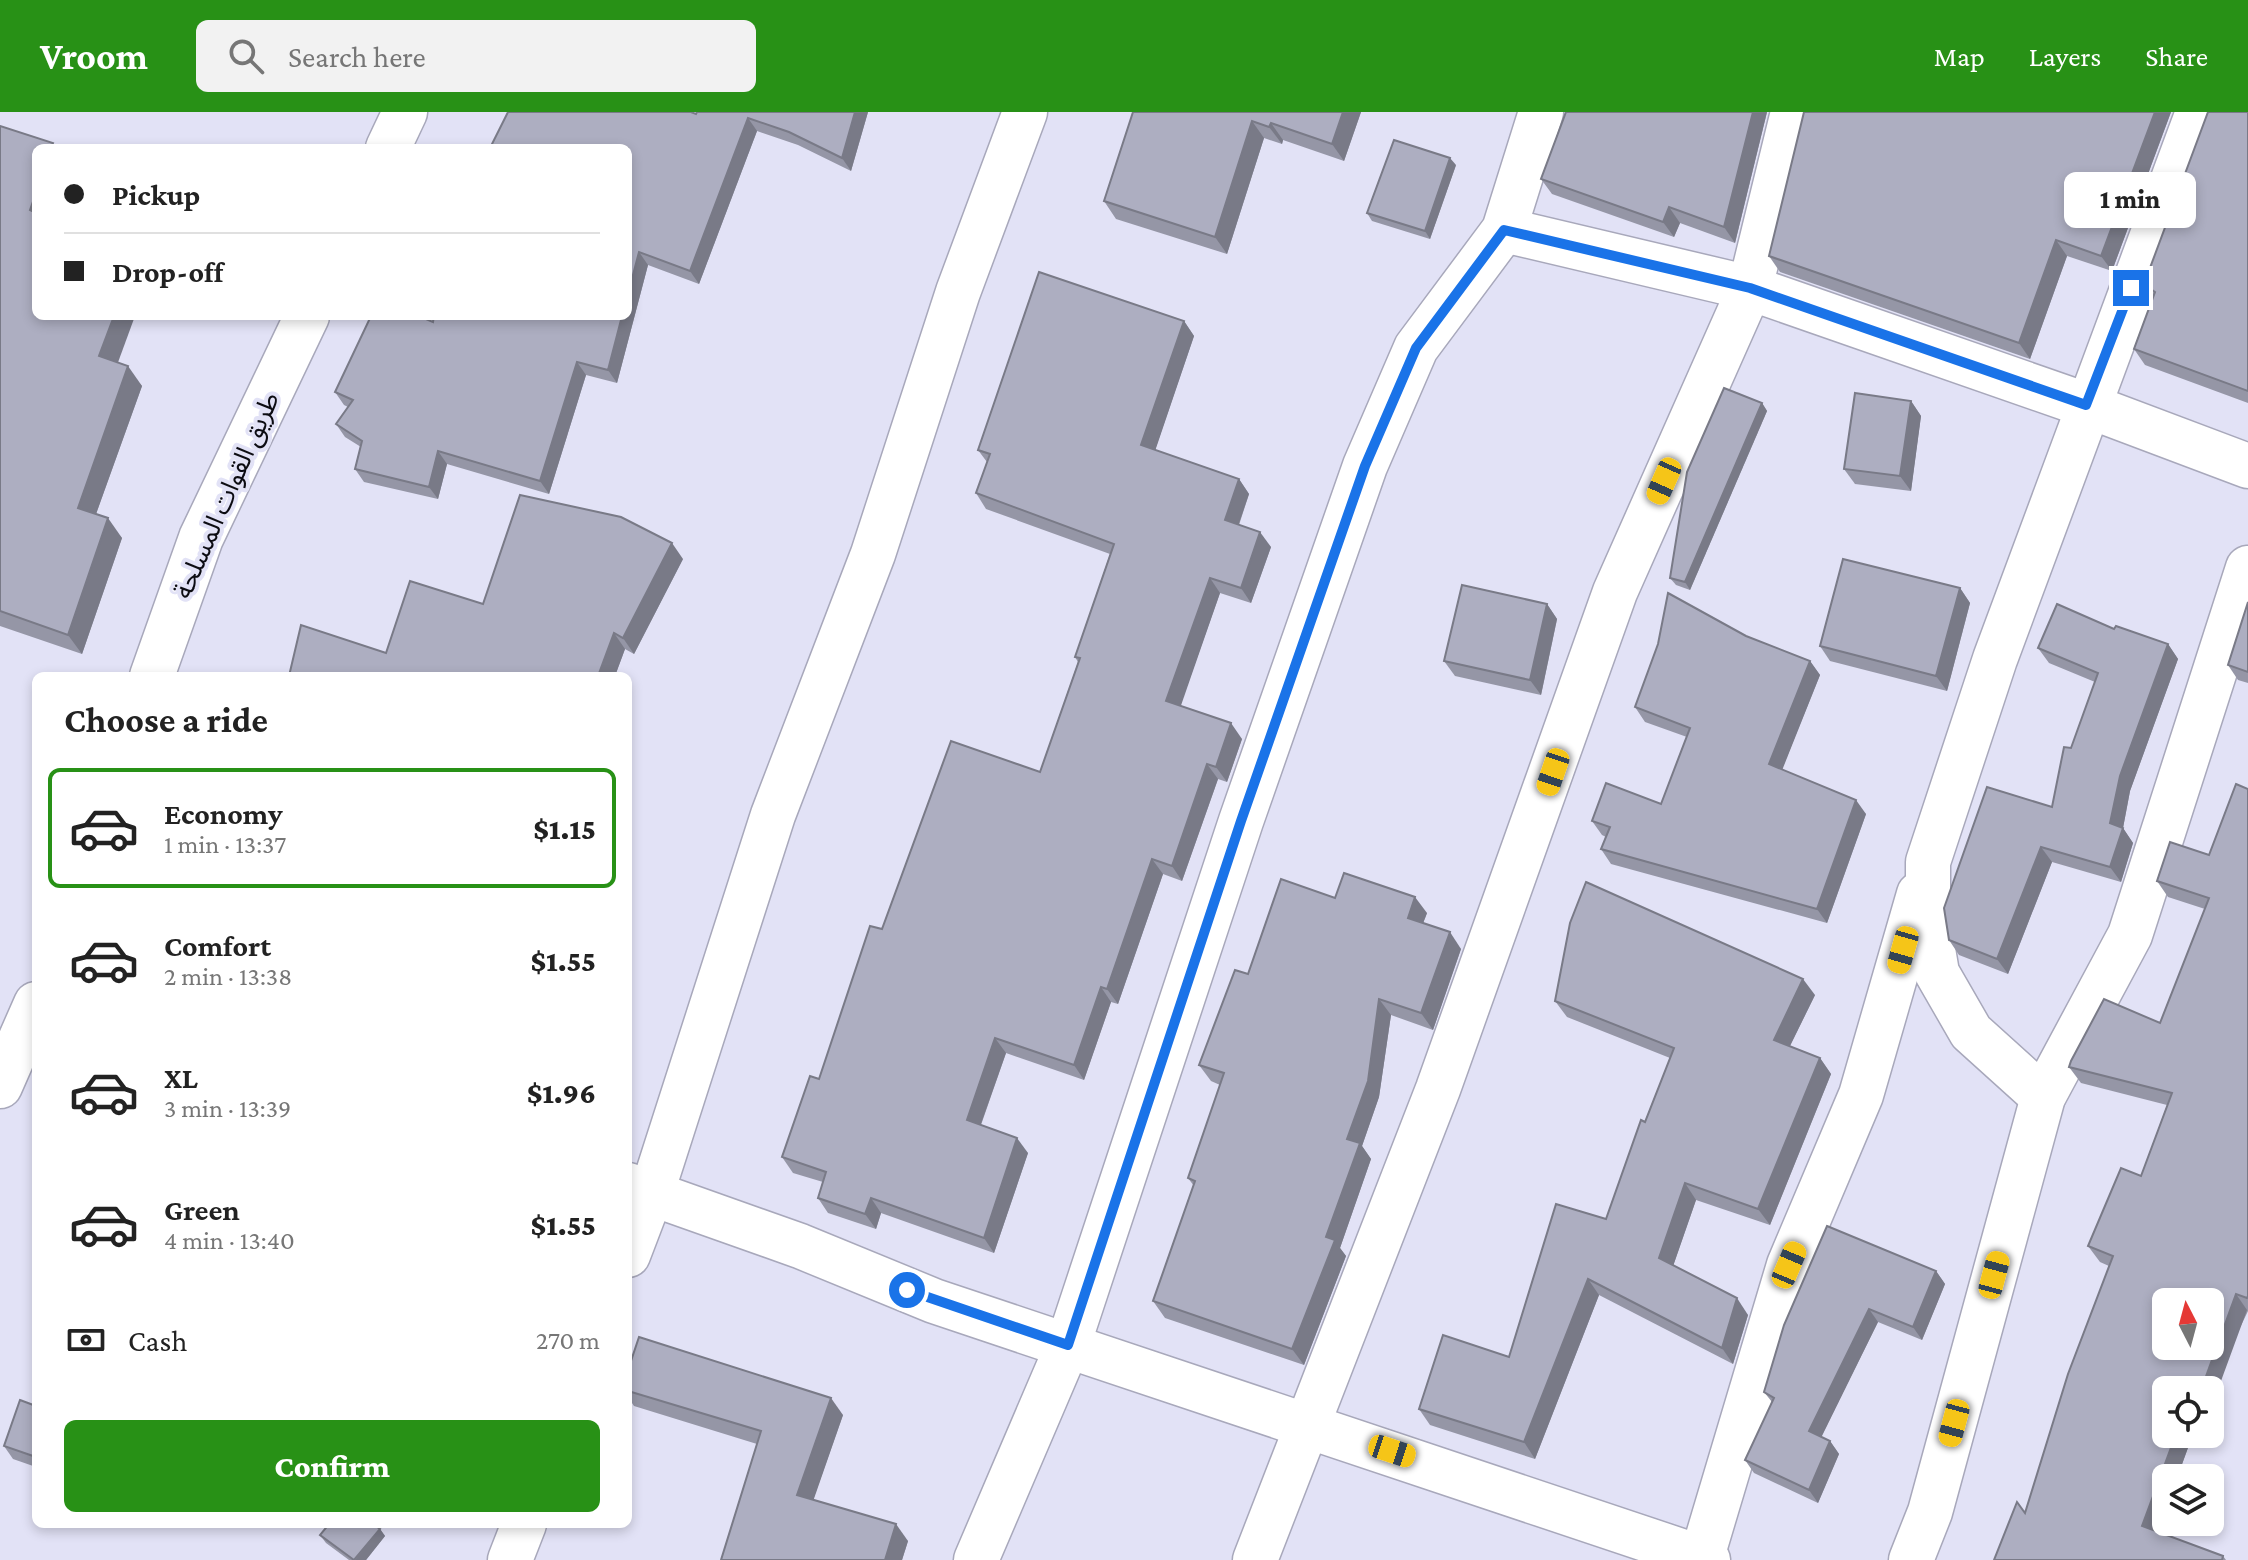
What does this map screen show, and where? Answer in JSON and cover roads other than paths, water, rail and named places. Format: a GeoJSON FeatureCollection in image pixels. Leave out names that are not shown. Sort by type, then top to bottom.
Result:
{"type":"FeatureCollection","features":[{"type":"Feature","properties":{"kind":"street"},"geometry":{"type":"LineString","coordinates":[[390,144],[405,112]]}},
{"type":"Feature","properties":{"kind":"street"},"geometry":{"type":"LineString","coordinates":[[632,1233],[640,1188],[773,815],[873,554],[958,292],[1025,112]]}},
{"type":"Feature","properties":{"kind":"street"},"geometry":{"type":"LineString","coordinates":[[976,1560],[1068,1345],[1241,821],[1365,466],[1416,348],[1504,230],[1541,112]]}},
{"type":"Feature","properties":{"kind":"street"},"geometry":{"type":"LineString","coordinates":[[1255,1560],[1438,1089],[1615,592],[1750,288],[1793,112]]}},
{"type":"Feature","properties":{"kind":"street"},"geometry":{"type":"LineString","coordinates":[[640,1188],[800,1246],[934,1301],[1309,1424],[1704,1559],[1789,1265],[1861,1095],[1928,862],[1995,659],[2086,405],[2198,112]]}},
{"type":"Feature","properties":{"kind":"street"},"geometry":{"type":"LineString","coordinates":[[1504,230],[1750,288],[2086,405],[2248,466]]}},
{"type":"Feature","properties":{"kind":"street","name":"طريق القوات المسلحة"},"geometry":{"type":"LineString","coordinates":[[153,672],[201,538],[305,320]]}},
{"type":"Feature","properties":{"kind":"street"},"geometry":{"type":"LineString","coordinates":[[1911,1560],[1930,1512],[2043,1097],[2130,935],[2248,568]]}},
{"type":"Feature","properties":{"kind":"street"},"geometry":{"type":"LineString","coordinates":[[1928,862],[1928,920],[1937,973],[1971,1032],[2043,1097]]}},
{"type":"Feature","properties":{"kind":"street"},"geometry":{"type":"LineString","coordinates":[[0,1086],[32,1018]]}},
{"type":"Feature","properties":{"kind":"street"},"geometry":{"type":"LineString","coordinates":[[510,1560],[522,1528]]}}]}
